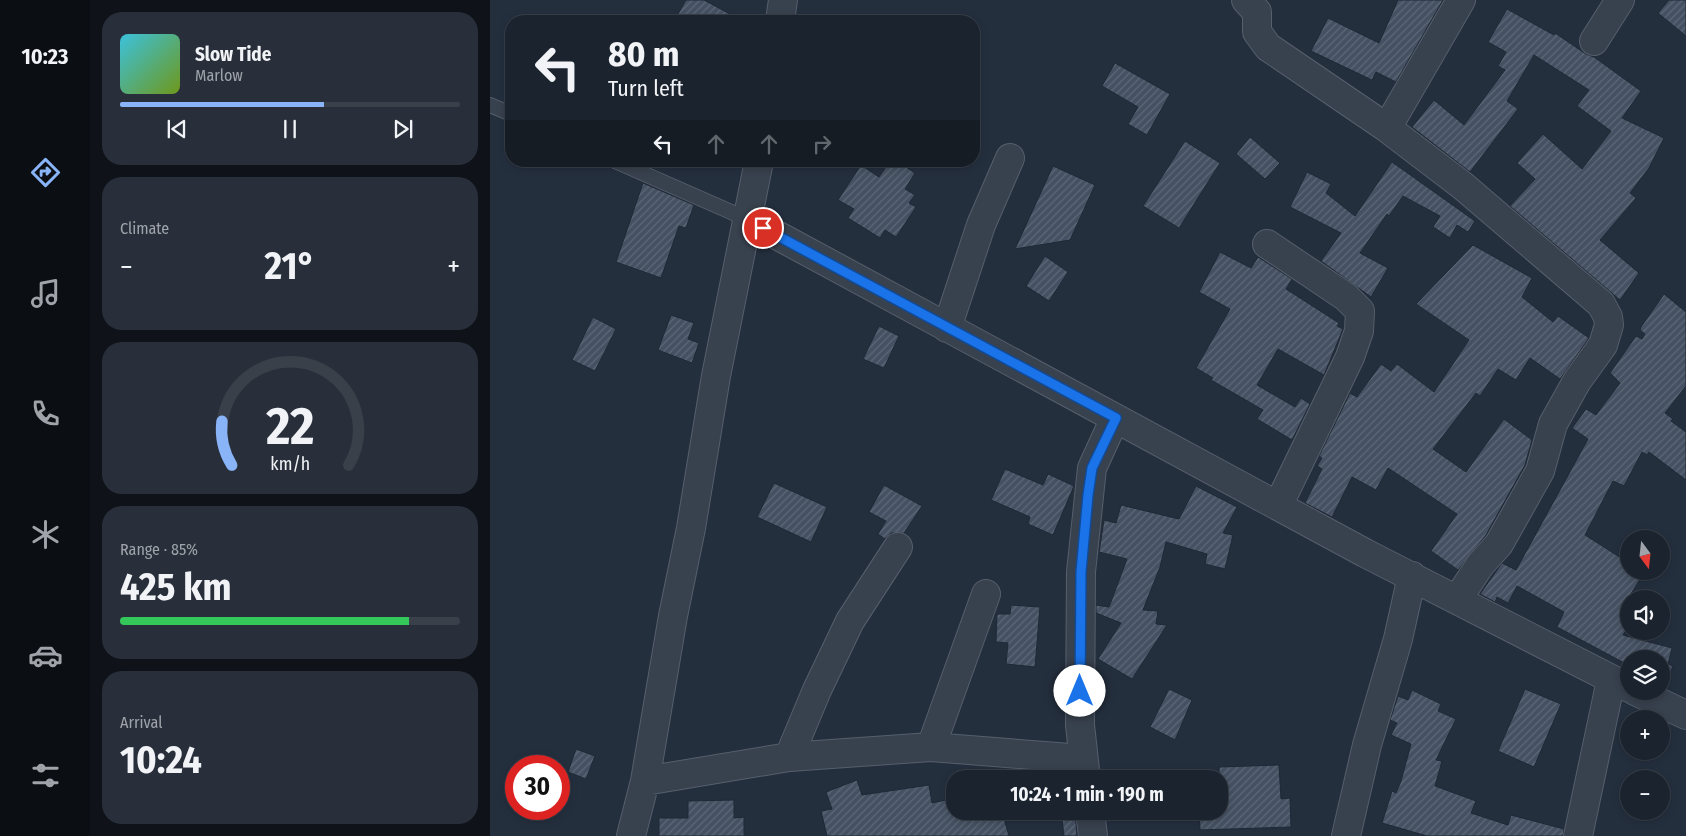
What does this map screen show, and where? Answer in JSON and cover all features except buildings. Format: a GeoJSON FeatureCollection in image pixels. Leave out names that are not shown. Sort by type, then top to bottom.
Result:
{"type":"FeatureCollection","features":[{"type":"Feature","properties":{"kind":"street"},"geometry":{"type":"LineString","coordinates":[[781,15],[783,0]]}},
{"type":"Feature","properties":{"kind":"street"},"geometry":{"type":"LineString","coordinates":[[1246,0],[1257,12],[1257,32],[1268,47],[1387,128],[1470,192],[1601,304],[1608,317],[1607,334],[1603,344],[1577,381],[1553,424],[1540,471],[1498,544],[1480,565],[1457,600]]}},
{"type":"Feature","properties":{"kind":"street"},"geometry":{"type":"LineString","coordinates":[[1387,128],[1461,0]]}},
{"type":"Feature","properties":{"kind":"street"},"geometry":{"type":"LineString","coordinates":[[1594,41],[1620,0]]}},
{"type":"Feature","properties":{"kind":"street"},"geometry":{"type":"LineString","coordinates":[[947,328],[981,225],[1010,158]]}},
{"type":"Feature","properties":{"kind":"street"},"geometry":{"type":"LineString","coordinates":[[631,836],[645,781],[673,616],[691,528],[716,376],[758,167]]}},
{"type":"Feature","properties":{"kind":"street"},"geometry":{"type":"LineString","coordinates":[[747,219],[1278,506],[1620,683]]}},
{"type":"Feature","properties":{"kind":"street"},"geometry":{"type":"LineString","coordinates":[[1267,244],[1346,297],[1360,311],[1359,330],[1350,357],[1278,506]]}},
{"type":"Feature","properties":{"kind":"street"},"geometry":{"type":"LineString","coordinates":[[645,781],[789,757],[931,747],[1084,769],[1080,725],[1081,572],[1088,495],[1092,468],[1116,418]]}},
{"type":"Feature","properties":{"kind":"street"},"geometry":{"type":"LineString","coordinates":[[789,757],[816,690],[850,621],[898,547]]}},
{"type":"Feature","properties":{"kind":"street"},"geometry":{"type":"LineString","coordinates":[[1346,836],[1367,745],[1398,639],[1412,576]]}},
{"type":"Feature","properties":{"kind":"street"},"geometry":{"type":"LineString","coordinates":[[931,747],[986,594]]}},
{"type":"Feature","properties":{"kind":"street"},"geometry":{"type":"LineString","coordinates":[[1578,836],[1621,700]]}},
{"type":"Feature","properties":{"kind":"street"},"geometry":{"type":"LineString","coordinates":[[1654,700],[1686,715]]}},
{"type":"Feature","properties":{"kind":"street"},"geometry":{"type":"LineString","coordinates":[[1091,820],[1093,836]]}},
{"type":"Feature","properties":{"kind":"lane"},"geometry":{"type":"LineString","coordinates":[[490,105],[505,111]]}},
{"type":"Feature","properties":{"kind":"lane"},"geometry":{"type":"LineString","coordinates":[[629,167],[747,219]]}},
{"type":"Feature","properties":{"kind":"route"},"geometry":{"type":"LineString","coordinates":[[763,228],[1116,418],[1101,444],[1092,468],[1088,495],[1081,572],[1080,691]]}}]}
